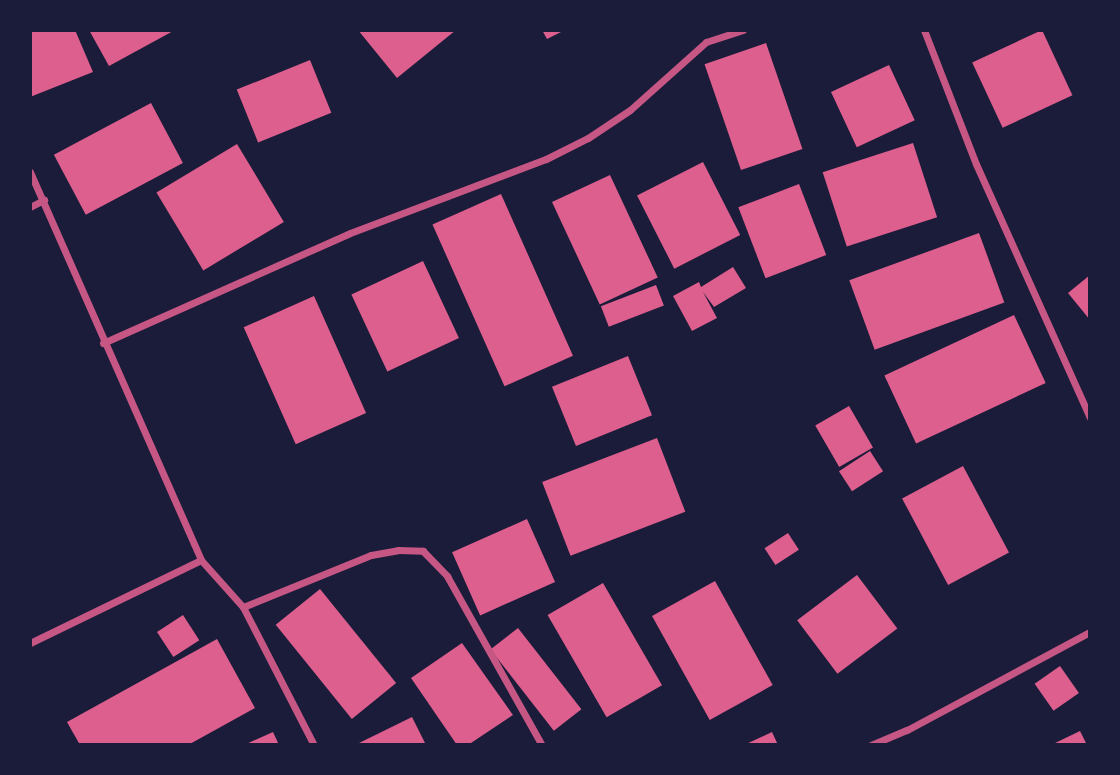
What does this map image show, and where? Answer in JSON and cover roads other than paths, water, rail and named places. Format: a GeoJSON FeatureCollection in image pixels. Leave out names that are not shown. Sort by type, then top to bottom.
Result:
{"type":"FeatureCollection","features":[{"type":"Feature","properties":{"kind":"street"},"geometry":{"type":"LineString","coordinates":[[103,343],[351,233],[546,159],[588,138],[630,110],[706,42],[743,30]]}},
{"type":"Feature","properties":{"kind":"street"},"geometry":{"type":"LineString","coordinates":[[924,30],[976,164],[1090,418]]}},
{"type":"Feature","properties":{"kind":"street"},"geometry":{"type":"LineString","coordinates":[[30,172],[103,343],[201,560],[243,607],[314,745]]}},
{"type":"Feature","properties":{"kind":"street"},"geometry":{"type":"LineString","coordinates":[[30,207],[44,200]]}},
{"type":"Feature","properties":{"kind":"street"},"geometry":{"type":"LineString","coordinates":[[243,607],[371,555],[398,550],[423,551],[447,576],[541,745]]}},
{"type":"Feature","properties":{"kind":"street"},"geometry":{"type":"LineString","coordinates":[[30,643],[201,560]]}},
{"type":"Feature","properties":{"kind":"street"},"geometry":{"type":"LineString","coordinates":[[871,745],[907,730],[1090,632]]}}]}
